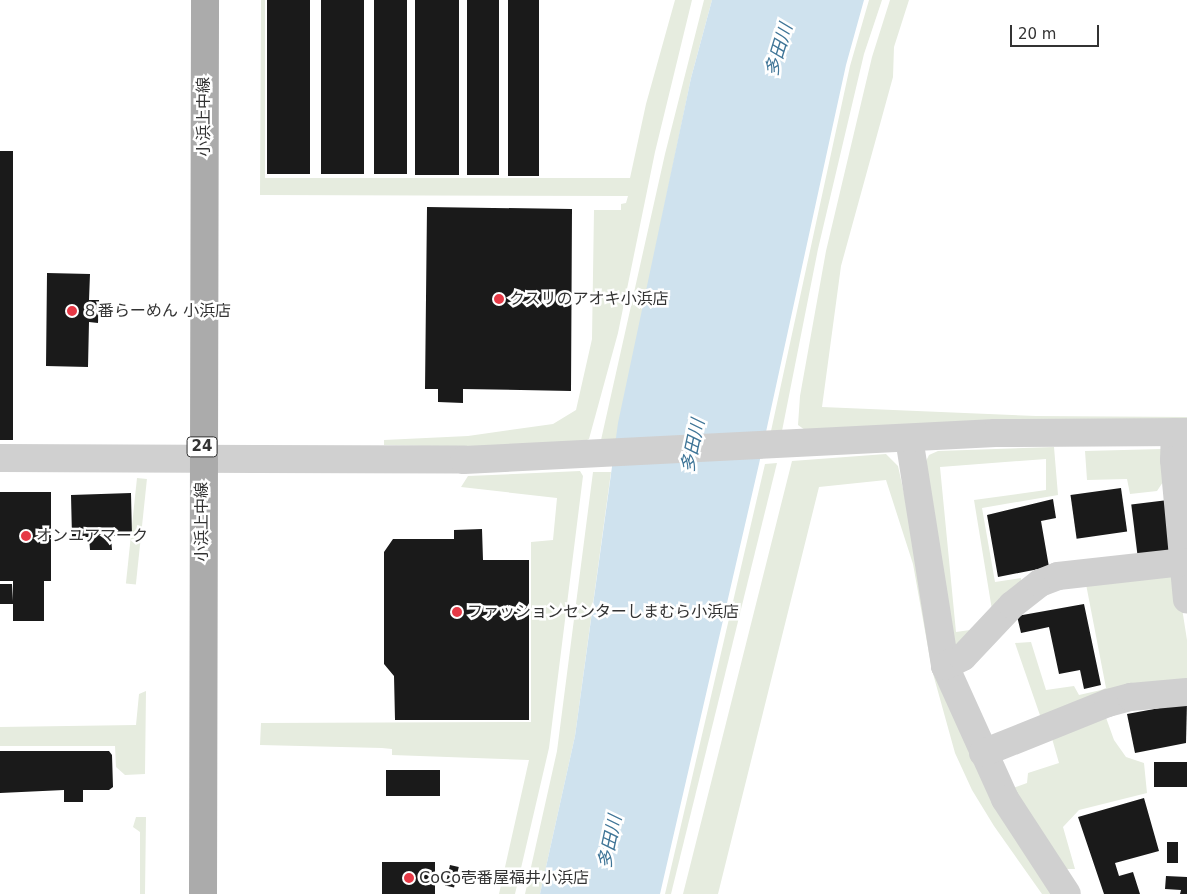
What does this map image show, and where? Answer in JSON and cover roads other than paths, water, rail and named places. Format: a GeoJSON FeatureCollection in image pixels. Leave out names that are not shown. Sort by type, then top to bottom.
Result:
{"type":"FeatureCollection","features":[{"type":"Feature","properties":{"kind":"main road","name":"小浜上中線"},"geometry":{"type":"LineString","coordinates":[[203,894],[202,460],[205,0]]}},
{"type":"Feature","properties":{"kind":"street"},"geometry":{"type":"LineString","coordinates":[[0,458],[464,460],[599,455],[995,433],[1181,432],[1182,562],[1187,598]]}},
{"type":"Feature","properties":{"kind":"street"},"geometry":{"type":"LineString","coordinates":[[909,438],[946,666],[983,753],[1023,829],[1067,894]]}},
{"type":"Feature","properties":{"kind":"street"},"geometry":{"type":"LineString","coordinates":[[946,666],[963,657],[1012,605],[1040,583],[1058,576],[1182,562]]}},
{"type":"Feature","properties":{"kind":"street"},"geometry":{"type":"LineString","coordinates":[[983,753],[1108,703],[1131,697],[1187,692]]}},
{"type":"Feature","properties":{"kind":"water","name":"多田川"},"geometry":{"type":"Polygon","coordinates":[[[712,0],[864,0],[846,65],[759,464],[660,894],[540,894],[575,736],[618,423],[691,78],[712,0]]]}},
{"type":"Feature","properties":{"kind":"place","name":"クスリのアオキ小浜店"},"geometry":{"type":"Point","coordinates":[499,299]}},
{"type":"Feature","properties":{"kind":"place","name":"８番らーめん 小浜店"},"geometry":{"type":"Point","coordinates":[72,311]}},
{"type":"Feature","properties":{"kind":"place","name":"オンユアマーク"},"geometry":{"type":"Point","coordinates":[26,536]}},
{"type":"Feature","properties":{"kind":"place","name":"ファッションセンターしまむら小浜店"},"geometry":{"type":"Point","coordinates":[457,612]}},
{"type":"Feature","properties":{"kind":"place","name":"CoCo壱番屋福井小浜店"},"geometry":{"type":"Point","coordinates":[409,878]}}]}
